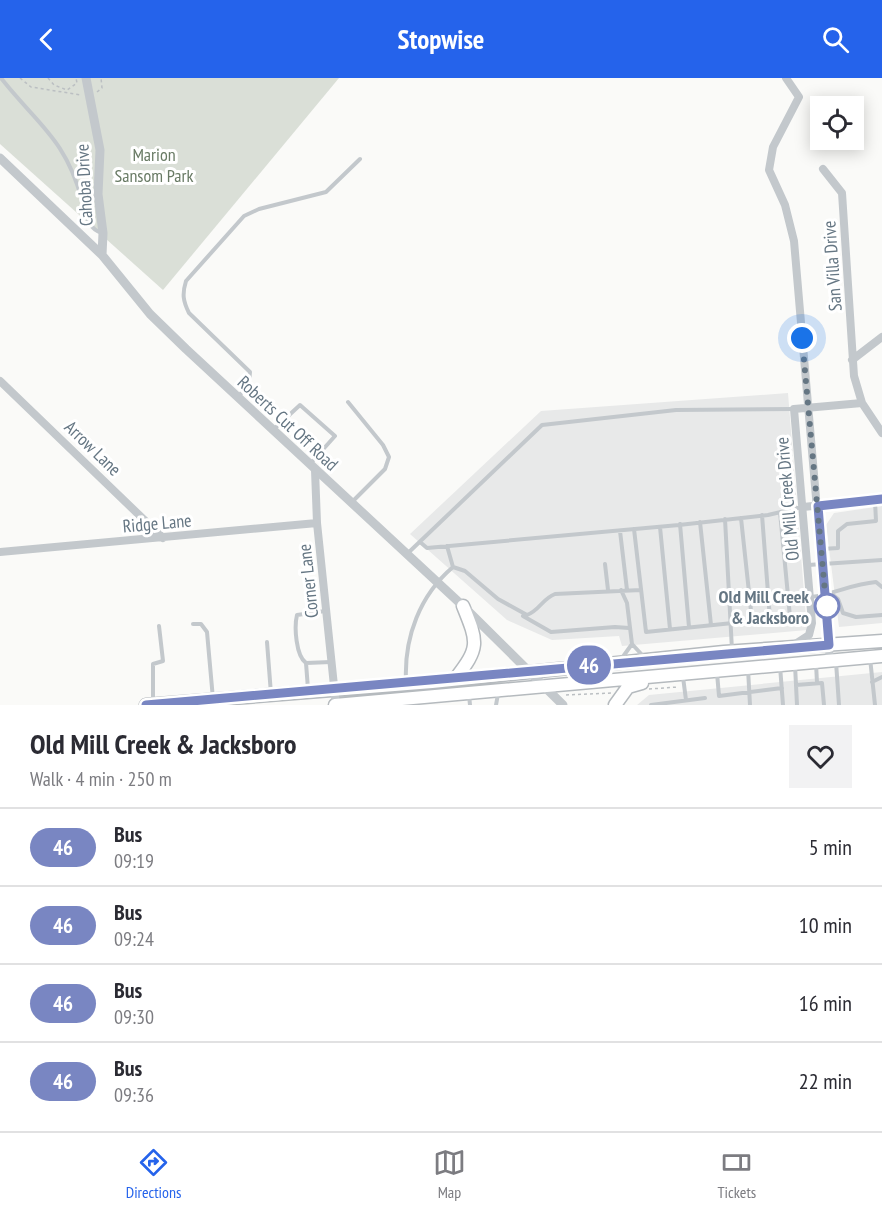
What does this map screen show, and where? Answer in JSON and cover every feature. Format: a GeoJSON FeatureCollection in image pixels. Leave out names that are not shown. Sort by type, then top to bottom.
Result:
{"type":"FeatureCollection","features":[{"type":"Feature","properties":{"kind":"main road"},"geometry":{"type":"LineString","coordinates":[[455,679],[471,659],[476,643],[463,606]]}},
{"type":"Feature","properties":{"kind":"main road"},"geometry":{"type":"LineString","coordinates":[[146,705],[432,682],[528,670],[732,652],[882,641]]}},
{"type":"Feature","properties":{"kind":"main road"},"geometry":{"type":"LineString","coordinates":[[335,705],[470,699],[499,690],[653,677],[684,680],[716,671],[876,657]]}},
{"type":"Feature","properties":{"kind":"main road"},"geometry":{"type":"LineString","coordinates":[[615,700],[628,687],[653,677]]}},
{"type":"Feature","properties":{"kind":"street","name":"Cahoba Drive"},"geometry":{"type":"LineString","coordinates":[[86,78],[87,94],[100,150],[98,194],[103,233],[102,255]]}},
{"type":"Feature","properties":{"kind":"street","name":"Old Mill Creek Drive"},"geometry":{"type":"LineString","coordinates":[[786,78],[799,97],[773,147],[769,170],[785,205],[794,241],[823,564],[830,595],[829,645],[833,661]]}},
{"type":"Feature","properties":{"kind":"street","name":"Roberts Cut Off Road"},"geometry":{"type":"LineString","coordinates":[[0,158],[102,255],[150,314],[237,399],[463,606],[542,686],[564,700]]}},
{"type":"Feature","properties":{"kind":"street","name":"San Villa Drive"},"geometry":{"type":"LineString","coordinates":[[824,169],[842,193],[852,360],[862,403],[882,433]]}},
{"type":"Feature","properties":{"kind":"street"},"geometry":{"type":"LineString","coordinates":[[852,360],[882,337]]}},
{"type":"Feature","properties":{"kind":"street","name":"Arrow Lane"},"geometry":{"type":"LineString","coordinates":[[0,381],[164,538]]}},
{"type":"Feature","properties":{"kind":"street"},"geometry":{"type":"LineString","coordinates":[[794,409],[862,403]]}},
{"type":"Feature","properties":{"kind":"street","name":"Old Mill Creek Drive"},"geometry":{"type":"LineString","coordinates":[[789,648],[809,635],[812,623],[794,409]]}},
{"type":"Feature","properties":{"kind":"street","name":"Corner Lane"},"geometry":{"type":"LineString","coordinates":[[312,467],[335,705]]}},
{"type":"Feature","properties":{"kind":"street"},"geometry":{"type":"LineString","coordinates":[[803,507],[878,499]]}},
{"type":"Feature","properties":{"kind":"street","name":"Ridge Lane"},"geometry":{"type":"LineString","coordinates":[[0,552],[317,523]]}},
{"type":"Feature","properties":{"kind":"street"},"geometry":{"type":"LineString","coordinates":[[406,683],[408,702]]}},
{"type":"Feature","properties":{"kind":"lane"},"geometry":{"type":"LineString","coordinates":[[2,78],[60,144],[71,165],[88,222],[94,231],[103,233]]}},
{"type":"Feature","properties":{"kind":"lane"},"geometry":{"type":"LineString","coordinates":[[237,399],[249,383],[250,372],[189,313],[183,302],[186,281],[244,216],[260,209],[326,192],[360,159]]}},
{"type":"Feature","properties":{"kind":"lane"},"geometry":{"type":"LineString","coordinates":[[348,402],[383,445],[389,457],[385,470],[350,503]]}},
{"type":"Feature","properties":{"kind":"lane"},"geometry":{"type":"LineString","coordinates":[[272,431],[300,405],[335,436],[312,467]]}},
{"type":"Feature","properties":{"kind":"lane"},"geometry":{"type":"LineString","coordinates":[[406,555],[542,425],[676,410],[794,409]]}},
{"type":"Feature","properties":{"kind":"lane"},"geometry":{"type":"LineString","coordinates":[[822,549],[838,548],[838,531],[843,526],[876,521],[878,499]]}},
{"type":"Feature","properties":{"kind":"lane"},"geometry":{"type":"LineString","coordinates":[[420,542],[427,548],[620,531],[741,518],[803,507]]}},
{"type":"Feature","properties":{"kind":"lane"},"geometry":{"type":"LineString","coordinates":[[634,529],[646,632],[770,619],[790,616],[780,512]]}},
{"type":"Feature","properties":{"kind":"lane"},"geometry":{"type":"LineString","coordinates":[[762,515],[770,619]]}},
{"type":"Feature","properties":{"kind":"lane"},"geometry":{"type":"LineString","coordinates":[[741,518],[753,620]]}},
{"type":"Feature","properties":{"kind":"lane"},"geometry":{"type":"LineString","coordinates":[[725,519],[732,652]]}},
{"type":"Feature","properties":{"kind":"lane"},"geometry":{"type":"LineString","coordinates":[[700,522],[711,625]]}},
{"type":"Feature","properties":{"kind":"lane"},"geometry":{"type":"LineString","coordinates":[[680,524],[689,627]]}},
{"type":"Feature","properties":{"kind":"lane"},"geometry":{"type":"LineString","coordinates":[[660,526],[670,629]]}},
{"type":"Feature","properties":{"kind":"lane"},"geometry":{"type":"LineString","coordinates":[[620,531],[627,590]]}},
{"type":"Feature","properties":{"kind":"lane"},"geometry":{"type":"LineString","coordinates":[[447,546],[453,567]]}},
{"type":"Feature","properties":{"kind":"lane"},"geometry":{"type":"LineString","coordinates":[[808,565],[882,560]]}},
{"type":"Feature","properties":{"kind":"lane"},"geometry":{"type":"LineString","coordinates":[[605,564],[608,590]]}},
{"type":"Feature","properties":{"kind":"lane"},"geometry":{"type":"LineString","coordinates":[[406,683],[405,655],[410,630],[437,584],[453,567]]}},
{"type":"Feature","properties":{"kind":"lane"},"geometry":{"type":"LineString","coordinates":[[453,567],[465,571],[498,600],[551,632],[629,628]]}},
{"type":"Feature","properties":{"kind":"lane"},"geometry":{"type":"LineString","coordinates":[[811,597],[830,595],[841,588],[860,583],[876,582],[882,587]]}},
{"type":"Feature","properties":{"kind":"lane"},"geometry":{"type":"LineString","coordinates":[[620,590],[627,603],[632,644],[647,661]]}},
{"type":"Feature","properties":{"kind":"lane"},"geometry":{"type":"LineString","coordinates":[[516,611],[527,615],[537,611],[548,597],[555,594],[641,590]]}},
{"type":"Feature","properties":{"kind":"lane"},"geometry":{"type":"LineString","coordinates":[[830,595],[843,613],[856,617],[882,615]]}},
{"type":"Feature","properties":{"kind":"lane"},"geometry":{"type":"LineString","coordinates":[[308,691],[306,663],[301,658],[296,618],[298,614],[326,611]]}},
{"type":"Feature","properties":{"kind":"lane"},"geometry":{"type":"LineString","coordinates":[[193,624],[201,624],[207,632],[213,699]]}},
{"type":"Feature","properties":{"kind":"lane"},"geometry":{"type":"LineString","coordinates":[[153,704],[153,664],[163,661],[159,626]]}},
{"type":"Feature","properties":{"kind":"lane"},"geometry":{"type":"LineString","coordinates":[[267,642],[271,694]]}},
{"type":"Feature","properties":{"kind":"lane"},"geometry":{"type":"LineString","coordinates":[[618,663],[632,644]]}},
{"type":"Feature","properties":{"kind":"lane"},"geometry":{"type":"LineString","coordinates":[[874,705],[872,682],[876,657]]}},
{"type":"Feature","properties":{"kind":"lane"},"geometry":{"type":"LineString","coordinates":[[833,661],[839,705]]}},
{"type":"Feature","properties":{"kind":"lane"},"geometry":{"type":"LineString","coordinates":[[306,663],[331,662]]}},
{"type":"Feature","properties":{"kind":"lane"},"geometry":{"type":"LineString","coordinates":[[816,663],[817,683]]}},
{"type":"Feature","properties":{"kind":"lane"},"geometry":{"type":"LineString","coordinates":[[795,664],[798,705]]}},
{"type":"Feature","properties":{"kind":"lane"},"geometry":{"type":"LineString","coordinates":[[780,666],[783,705]]}},
{"type":"Feature","properties":{"kind":"lane"},"geometry":{"type":"LineString","coordinates":[[748,669],[750,705]]}},
{"type":"Feature","properties":{"kind":"lane"},"geometry":{"type":"LineString","coordinates":[[716,671],[719,696],[782,688]]}},
{"type":"Feature","properties":{"kind":"lane"},"geometry":{"type":"LineString","coordinates":[[872,682],[882,677]]}},
{"type":"Feature","properties":{"kind":"lane"},"geometry":{"type":"LineString","coordinates":[[684,680],[686,700]]}},
{"type":"Feature","properties":{"kind":"lane"},"geometry":{"type":"LineString","coordinates":[[796,685],[822,683],[824,705]]}},
{"type":"Feature","properties":{"kind":"lane"},"geometry":{"type":"LineString","coordinates":[[496,705],[499,690]]}},
{"type":"Feature","properties":{"kind":"lane"},"geometry":{"type":"LineString","coordinates":[[651,705],[705,698]]}},
{"type":"Feature","properties":{"kind":"path"},"geometry":{"type":"LineString","coordinates":[[20,78],[31,87],[73,95],[95,94],[102,88],[101,78]]}},
{"type":"Feature","properties":{"kind":"path"},"geometry":{"type":"LineString","coordinates":[[48,78],[54,85],[67,90],[77,83],[76,78]]}},
{"type":"Feature","properties":{"kind":"path"},"geometry":{"type":"LineString","coordinates":[[639,690],[684,680]]}},
{"type":"Feature","properties":{"kind":"path"},"geometry":{"type":"LineString","coordinates":[[564,700],[608,692],[615,700]]}},
{"type":"Feature","properties":{"kind":"shaded area"},"geometry":{"type":"Polygon","coordinates":[[[788,393],[807,630],[622,646],[619,636],[552,640],[507,620],[410,534],[541,411],[788,393]]]}},
{"type":"Feature","properties":{"kind":"shaded area"},"geometry":{"type":"Polygon","coordinates":[[[882,506],[882,623],[839,627],[826,525],[834,513],[882,506]]]}},
{"type":"Feature","properties":{"kind":"shaded area"},"geometry":{"type":"Polygon","coordinates":[[[882,672],[882,705],[637,705],[649,695],[882,672]]]}},
{"type":"Feature","properties":{"kind":"green space","name":"Marion Sansom Park"},"geometry":{"type":"Polygon","coordinates":[[[0,78],[339,78],[163,290],[0,144],[0,78]]]}},
{"type":"Feature","properties":{"kind":"bus line","name":"46"},"geometry":{"type":"LineString","coordinates":[[146,705],[432,682],[528,670],[647,661],[724,652],[829,645],[818,506],[882,499]]}},
{"type":"Feature","properties":{"kind":"place","name":"Old Mill Creek & Jacksboro"},"geometry":{"type":"Point","coordinates":[827,606]}},
{"type":"Feature","properties":{"kind":"route"},"geometry":{"type":"LineString","coordinates":[[802,338],[827,614],[827,606]]}}]}
